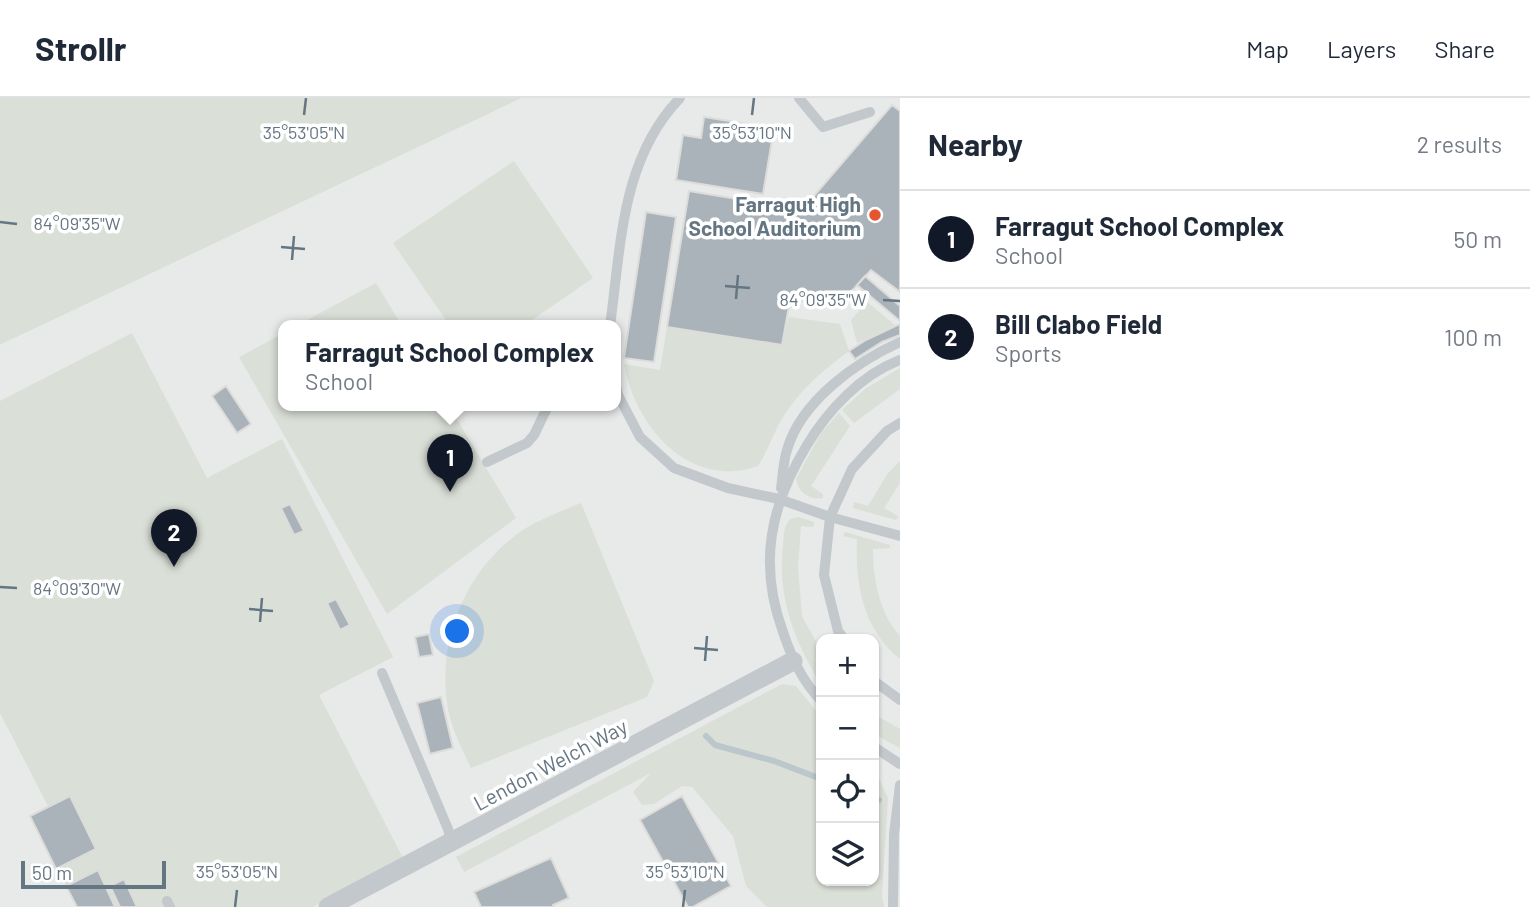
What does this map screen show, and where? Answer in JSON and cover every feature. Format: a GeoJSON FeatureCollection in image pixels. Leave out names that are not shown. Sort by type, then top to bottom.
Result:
{"type":"FeatureCollection","features":[{"type":"Feature","properties":{"kind":"street","name":"Lendon Welch Way"},"geometry":{"type":"LineString","coordinates":[[328,907],[793,661]]}},
{"type":"Feature","properties":{"kind":"lane"},"geometry":{"type":"LineString","coordinates":[[611,320],[626,204],[638,161],[662,116],[680,98]]}},
{"type":"Feature","properties":{"kind":"lane"},"geometry":{"type":"LineString","coordinates":[[799,98],[822,127],[870,112]]}},
{"type":"Feature","properties":{"kind":"lane"},"geometry":{"type":"LineString","coordinates":[[818,697],[793,661],[774,606],[769,580],[771,529],[787,449],[794,433],[814,404],[862,360],[900,342]]}},
{"type":"Feature","properties":{"kind":"lane"},"geometry":{"type":"LineString","coordinates":[[779,499],[803,451],[830,412],[856,387],[900,360]]}},
{"type":"Feature","properties":{"kind":"lane"},"geometry":{"type":"LineString","coordinates":[[621,401],[640,437],[674,468],[728,488],[779,499],[900,536]]}},
{"type":"Feature","properties":{"kind":"lane"},"geometry":{"type":"LineString","coordinates":[[487,462],[527,443],[546,411]]}},
{"type":"Feature","properties":{"kind":"lane"},"geometry":{"type":"LineString","coordinates":[[840,634],[824,575],[830,516],[852,469],[887,431],[900,423]]}},
{"type":"Feature","properties":{"kind":"lane"},"geometry":{"type":"LineString","coordinates":[[382,673],[448,829],[451,842]]}},
{"type":"Feature","properties":{"kind":"lane"},"geometry":{"type":"LineString","coordinates":[[879,685],[900,700]]}},
{"type":"Feature","properties":{"kind":"lane"},"geometry":{"type":"LineString","coordinates":[[879,750],[900,764]]}},
{"type":"Feature","properties":{"kind":"lane"},"geometry":{"type":"LineString","coordinates":[[893,907],[894,834],[900,785]]}},
{"type":"Feature","properties":{"kind":"shaded area"},"geometry":{"type":"Polygon","coordinates":[[[0,98],[522,98],[0,345],[0,98]]]}},
{"type":"Feature","properties":{"kind":"shaded area"},"geometry":{"type":"Polygon","coordinates":[[[522,98],[900,98],[900,907],[0,907],[0,345],[522,98]]]}},
{"type":"Feature","properties":{"kind":"shaded area"},"geometry":{"type":"Polygon","coordinates":[[[514,161],[593,278],[532,320],[446,320],[393,243],[514,161]]]}},
{"type":"Feature","properties":{"kind":"shaded area"},"geometry":{"type":"Polygon","coordinates":[[[376,283],[398,320],[307,320],[376,283]]]}},
{"type":"Feature","properties":{"kind":"shaded area"},"geometry":{"type":"Polygon","coordinates":[[[867,302],[895,325],[857,343],[851,320],[867,302]]]}},
{"type":"Feature","properties":{"kind":"shaded area"},"geometry":{"type":"Polygon","coordinates":[[[789,317],[840,324],[849,351],[821,373],[789,407],[758,466],[733,471],[709,469],[688,461],[669,447],[653,430],[640,409],[624,364],[660,370],[667,327],[782,345],[789,317]]]}},
{"type":"Feature","properties":{"kind":"shaded area"},"geometry":{"type":"Polygon","coordinates":[[[132,333],[207,478],[282,439],[393,657],[319,695],[404,860],[313,907],[77,907],[30,816],[48,806],[0,713],[0,401],[132,333]]]}},
{"type":"Feature","properties":{"kind":"shaded area"},"geometry":{"type":"Polygon","coordinates":[[[278,336],[278,411],[452,411],[516,518],[387,614],[239,357],[278,336]]]}},
{"type":"Feature","properties":{"kind":"shaded area"},"geometry":{"type":"Polygon","coordinates":[[[900,368],[900,389],[854,423],[842,410],[865,389],[900,368]]]}},
{"type":"Feature","properties":{"kind":"shaded area"},"geometry":{"type":"Polygon","coordinates":[[[839,413],[850,426],[811,486],[823,494],[823,498],[809,497],[799,488],[796,479],[821,433],[839,413]]]}},
{"type":"Feature","properties":{"kind":"shaded area"},"geometry":{"type":"Polygon","coordinates":[[[900,461],[900,483],[884,508],[898,516],[896,520],[853,508],[854,502],[868,506],[888,473],[900,461]]]}},
{"type":"Feature","properties":{"kind":"shaded area"},"geometry":{"type":"Polygon","coordinates":[[[581,503],[654,681],[647,697],[471,768],[451,720],[445,678],[452,629],[461,606],[486,564],[503,546],[530,526],[581,503]]]}},
{"type":"Feature","properties":{"kind":"shaded area"},"geometry":{"type":"Polygon","coordinates":[[[798,517],[814,522],[813,527],[801,526],[798,567],[802,616],[816,642],[816,676],[796,635],[785,600],[782,564],[785,528],[790,519],[798,517]]]}},
{"type":"Feature","properties":{"kind":"shaded area"},"geometry":{"type":"Polygon","coordinates":[[[845,532],[890,545],[890,548],[873,549],[874,572],[882,606],[900,636],[900,659],[877,634],[864,605],[858,573],[857,539],[843,536],[845,532]]]}},
{"type":"Feature","properties":{"kind":"shaded area"},"geometry":{"type":"Polygon","coordinates":[[[782,684],[796,686],[816,711],[816,886],[879,886],[879,779],[888,798],[882,896],[884,907],[767,907],[746,886],[733,836],[692,787],[682,786],[654,804],[642,805],[633,792],[651,773],[464,872],[456,857],[782,684]]]}},
{"type":"Feature","properties":{"kind":"shaded area"},"geometry":{"type":"Polygon","coordinates":[[[879,717],[900,729],[900,748],[879,737],[879,717]]]}},
{"type":"Feature","properties":{"kind":"building"},"geometry":{"type":"Polygon","coordinates":[[[892,105],[900,111],[900,292],[871,270],[838,306],[790,300],[782,345],[667,327],[689,191],[802,210],[892,105]]]}},
{"type":"Feature","properties":{"kind":"building"},"geometry":{"type":"Polygon","coordinates":[[[704,117],[774,128],[763,194],[676,180],[683,135],[701,138],[704,117]]]}},
{"type":"Feature","properties":{"kind":"building"},"geometry":{"type":"Polygon","coordinates":[[[646,212],[676,217],[654,362],[624,358],[646,212]]]}},
{"type":"Feature","properties":{"kind":"building"},"geometry":{"type":"Polygon","coordinates":[[[865,276],[900,306],[900,321],[857,285],[865,276]]]}},
{"type":"Feature","properties":{"kind":"building"},"geometry":{"type":"Polygon","coordinates":[[[900,324],[900,335],[882,342],[855,359],[849,351],[866,340],[900,324]]]}},
{"type":"Feature","properties":{"kind":"building"},"geometry":{"type":"Polygon","coordinates":[[[226,386],[251,424],[237,433],[212,396],[226,386]]]}},
{"type":"Feature","properties":{"kind":"building"},"geometry":{"type":"Polygon","coordinates":[[[290,504],[304,531],[294,535],[281,508],[290,504]]]}},
{"type":"Feature","properties":{"kind":"building"},"geometry":{"type":"Polygon","coordinates":[[[336,599],[350,625],[340,630],[327,603],[336,599]]]}},
{"type":"Feature","properties":{"kind":"building"},"geometry":{"type":"Polygon","coordinates":[[[429,634],[433,655],[419,657],[415,637],[429,634]]]}},
{"type":"Feature","properties":{"kind":"building"},"geometry":{"type":"Polygon","coordinates":[[[441,697],[453,748],[430,754],[417,703],[441,697]]]}},
{"type":"Feature","properties":{"kind":"building"},"geometry":{"type":"Polygon","coordinates":[[[70,796],[96,849],[56,869],[30,816],[70,796]]]}},
{"type":"Feature","properties":{"kind":"building"},"geometry":{"type":"Polygon","coordinates":[[[682,796],[731,886],[693,907],[688,907],[640,820],[682,796]]]}},
{"type":"Feature","properties":{"kind":"building"},"geometry":{"type":"Polygon","coordinates":[[[551,858],[569,898],[553,905],[554,907],[481,907],[474,892],[551,858]]]}},
{"type":"Feature","properties":{"kind":"building"},"geometry":{"type":"Polygon","coordinates":[[[98,870],[115,907],[77,907],[66,886],[98,870]]]}},
{"type":"Feature","properties":{"kind":"building"},"geometry":{"type":"Polygon","coordinates":[[[124,879],[137,907],[120,907],[110,886],[124,879]]]}},
{"type":"Feature","properties":{"kind":"waterway"},"geometry":{"type":"LineString","coordinates":[[706,736],[715,745],[774,761],[816,777]]}},
{"type":"Feature","properties":{"kind":"place","name":"Farragut High School Auditorium"},"geometry":{"type":"Point","coordinates":[875,215]}},
{"type":"Feature","properties":{"kind":"place","name":"Farragut School Complex"},"geometry":{"type":"Point","coordinates":[450,492]}},
{"type":"Feature","properties":{"kind":"place","name":"Bill Clabo Field"},"geometry":{"type":"Point","coordinates":[174,567]}}]}
